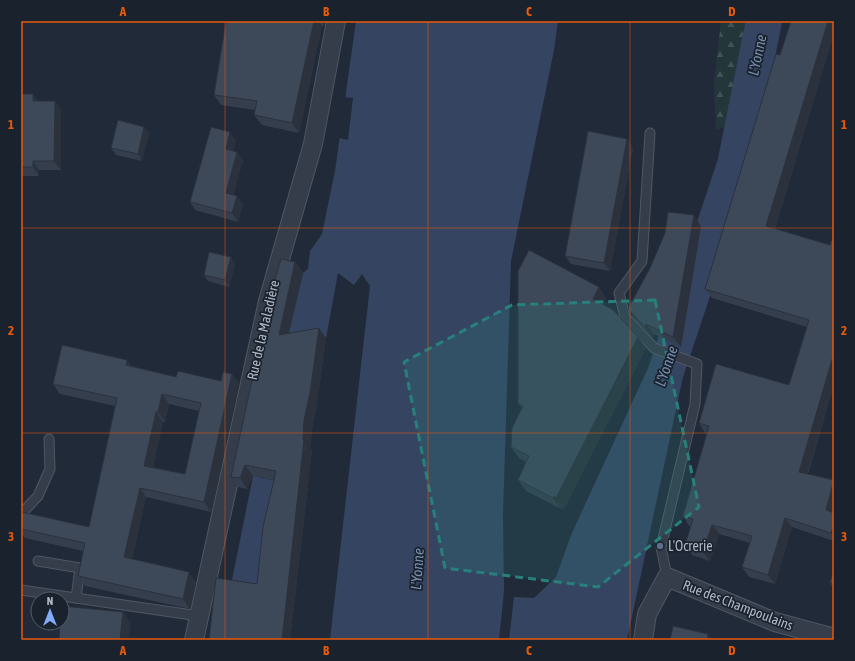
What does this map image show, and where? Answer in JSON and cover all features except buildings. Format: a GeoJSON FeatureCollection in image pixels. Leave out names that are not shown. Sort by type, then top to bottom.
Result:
{"type":"FeatureCollection","features":[{"type":"Feature","properties":{"kind":"street","name":"Rue de la Maladière"},"geometry":{"type":"LineString","coordinates":[[194,640],[268,301],[313,144],[336,21]]}},
{"type":"Feature","properties":{"kind":"street","name":"Rue des Champoulains"},"geometry":{"type":"LineString","coordinates":[[667,577],[775,622],[834,638]]}},
{"type":"Feature","properties":{"kind":"street"},"geometry":{"type":"LineString","coordinates":[[643,640],[647,614],[667,577]]}},
{"type":"Feature","properties":{"kind":"lane"},"geometry":{"type":"LineString","coordinates":[[650,134],[642,261],[618,293],[625,317],[654,348],[697,364],[695,404],[661,547],[667,577]]}},
{"type":"Feature","properties":{"kind":"lane"},"geometry":{"type":"LineString","coordinates":[[21,514],[38,496],[50,469],[49,439]]}},
{"type":"Feature","properties":{"kind":"lane"},"geometry":{"type":"LineString","coordinates":[[38,561],[80,568],[76,598]]}},
{"type":"Feature","properties":{"kind":"lane"},"geometry":{"type":"LineString","coordinates":[[21,590],[199,616]]}},
{"type":"Feature","properties":{"kind":"highlighted area"},"geometry":{"type":"Polygon","coordinates":[[[655,300],[699,507],[598,587],[445,568],[404,362],[512,305],[655,300]]]}},
{"type":"Feature","properties":{"kind":"green space"},"geometry":{"type":"Polygon","coordinates":[[[721,21],[759,21],[751,66],[737,121],[716,130],[714,84],[721,21]]]}},
{"type":"Feature","properties":{"kind":"water"},"geometry":{"type":"Polygon","coordinates":[[[356,21],[558,21],[554,50],[511,261],[503,514],[504,591],[499,640],[330,640],[370,286],[362,274],[354,285],[338,273],[326,338],[269,416],[303,273],[308,269],[310,251],[322,234],[335,171],[356,21]]]}},
{"type":"Feature","properties":{"kind":"water"},"geometry":{"type":"Polygon","coordinates":[[[655,353],[685,367],[627,640],[509,640],[514,597],[534,598],[556,577],[571,535],[655,353]]]}},
{"type":"Feature","properties":{"kind":"water"},"geometry":{"type":"Polygon","coordinates":[[[253,476],[283,482],[264,594],[230,590],[253,476]]]}},
{"type":"Feature","properties":{"kind":"pier"},"geometry":{"type":"Polygon","coordinates":[[[345,97],[353,98],[348,140],[339,138],[345,97]]]}},
{"type":"Feature","properties":{"kind":"waterway","name":"L'Yonne"},"geometry":{"type":"LineString","coordinates":[[654,407],[735,165],[764,21]]}},
{"type":"Feature","properties":{"kind":"place","name":"L'Ocrerie"},"geometry":{"type":"Point","coordinates":[660,546]}}]}
